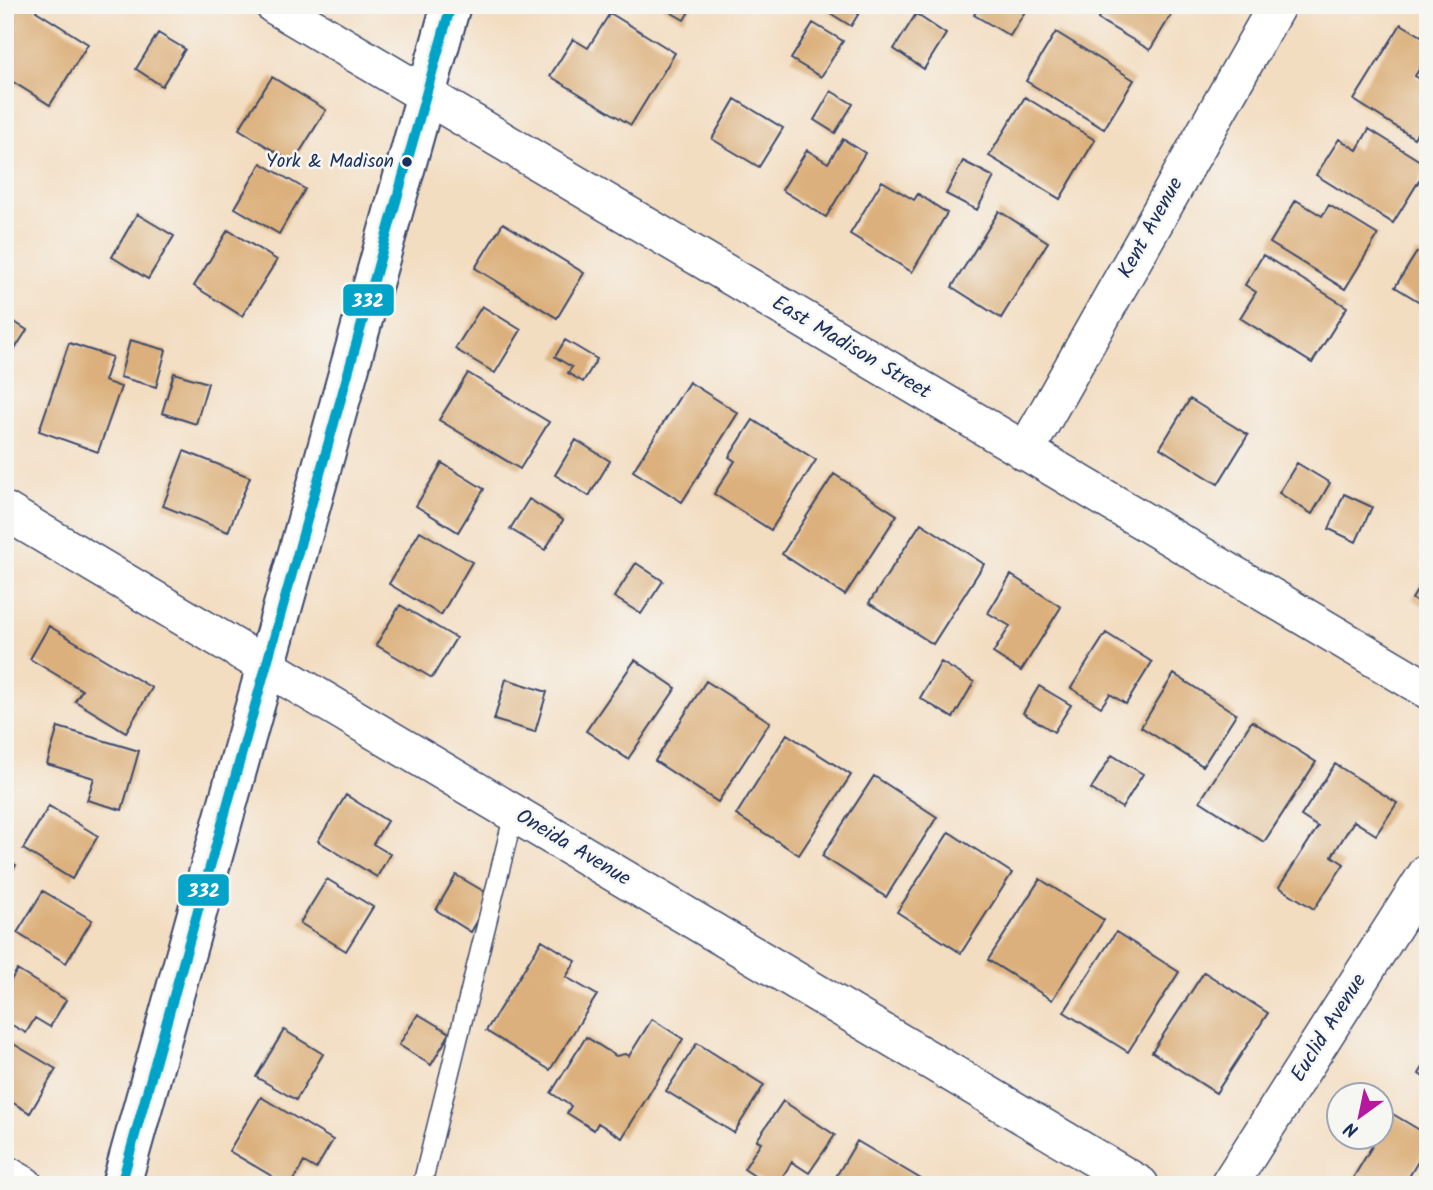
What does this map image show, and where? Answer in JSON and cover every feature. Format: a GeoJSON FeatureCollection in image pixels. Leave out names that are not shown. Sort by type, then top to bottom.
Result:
{"type":"FeatureCollection","features":[{"type":"Feature","properties":{"kind":"main road"},"geometry":{"type":"LineString","coordinates":[[121,1185],[451,5]]}},
{"type":"Feature","properties":{"kind":"street","name":"East Madison Street"},"geometry":{"type":"LineString","coordinates":[[274,5],[1428,690]]}},
{"type":"Feature","properties":{"kind":"street","name":"Kent Avenue"},"geometry":{"type":"LineString","coordinates":[[1025,452],[1277,5]]}},
{"type":"Feature","properties":{"kind":"street","name":"Oneida Avenue"},"geometry":{"type":"LineString","coordinates":[[5,511],[1140,1185]]}},
{"type":"Feature","properties":{"kind":"street","name":"Euclid Avenue"},"geometry":{"type":"LineString","coordinates":[[1229,1185],[1428,872]]}},
{"type":"Feature","properties":{"kind":"street"},"geometry":{"type":"LineString","coordinates":[[5,1174],[24,1185]]}},
{"type":"Feature","properties":{"kind":"lane"},"geometry":{"type":"LineString","coordinates":[[422,1185],[514,813]]}},
{"type":"Feature","properties":{"kind":"building"},"geometry":{"type":"Polygon","coordinates":[[[5,5],[39,5],[36,11],[88,44],[50,105],[5,77],[5,5]]]}},
{"type":"Feature","properties":{"kind":"building"},"geometry":{"type":"Polygon","coordinates":[[[658,5],[693,5],[684,20],[658,5]]]}},
{"type":"Feature","properties":{"kind":"building"},"geometry":{"type":"Polygon","coordinates":[[[864,5],[851,26],[820,7],[864,5]]]}},
{"type":"Feature","properties":{"kind":"building"},"geometry":{"type":"Polygon","coordinates":[[[980,5],[1029,5],[1010,36],[974,15],[980,5]]]}},
{"type":"Feature","properties":{"kind":"building"},"geometry":{"type":"Polygon","coordinates":[[[1105,5],[1177,5],[1150,50],[1098,19],[1105,5]]]}},
{"type":"Feature","properties":{"kind":"building"},"geometry":{"type":"Polygon","coordinates":[[[610,13],[675,53],[631,125],[550,76],[573,39],[588,48],[610,13]]]}},
{"type":"Feature","properties":{"kind":"building"},"geometry":{"type":"Polygon","coordinates":[[[916,14],[946,34],[924,69],[894,49],[916,14]]]}},
{"type":"Feature","properties":{"kind":"building"},"geometry":{"type":"Polygon","coordinates":[[[813,23],[843,41],[821,77],[791,59],[813,23]]]}},
{"type":"Feature","properties":{"kind":"building"},"geometry":{"type":"Polygon","coordinates":[[[1401,24],[1428,40],[1428,55],[1415,76],[1428,84],[1428,115],[1414,138],[1354,100],[1401,24]]]}},
{"type":"Feature","properties":{"kind":"building"},"geometry":{"type":"Polygon","coordinates":[[[1056,32],[1134,80],[1104,129],[1026,81],[1056,32]]]}},
{"type":"Feature","properties":{"kind":"building"},"geometry":{"type":"Polygon","coordinates":[[[158,33],[185,49],[162,86],[136,69],[158,33]]]}},
{"type":"Feature","properties":{"kind":"building"},"geometry":{"type":"Polygon","coordinates":[[[272,77],[326,110],[293,163],[239,129],[272,77]]]}},
{"type":"Feature","properties":{"kind":"building"},"geometry":{"type":"Polygon","coordinates":[[[831,91],[853,104],[835,133],[814,120],[831,91]]]}},
{"type":"Feature","properties":{"kind":"building"},"geometry":{"type":"Polygon","coordinates":[[[1025,97],[1095,140],[1060,199],[989,156],[1025,97]]]}},
{"type":"Feature","properties":{"kind":"building"},"geometry":{"type":"Polygon","coordinates":[[[735,99],[783,128],[759,167],[712,139],[735,99]]]}},
{"type":"Feature","properties":{"kind":"building"},"geometry":{"type":"Polygon","coordinates":[[[1369,129],[1428,166],[1393,223],[1316,175],[1339,139],[1357,150],[1369,129]]]}},
{"type":"Feature","properties":{"kind":"building"},"geometry":{"type":"Polygon","coordinates":[[[843,139],[865,153],[826,217],[782,190],[807,150],[828,163],[843,139]]]}},
{"type":"Feature","properties":{"kind":"building"},"geometry":{"type":"Polygon","coordinates":[[[963,161],[994,177],[977,210],[946,194],[963,161]]]}},
{"type":"Feature","properties":{"kind":"building"},"geometry":{"type":"Polygon","coordinates":[[[261,163],[305,189],[279,234],[235,208],[261,163]]]}},
{"type":"Feature","properties":{"kind":"building"},"geometry":{"type":"Polygon","coordinates":[[[882,181],[914,200],[918,194],[947,213],[912,272],[850,234],[882,181]]]}},
{"type":"Feature","properties":{"kind":"building"},"geometry":{"type":"Polygon","coordinates":[[[1296,200],[1322,216],[1329,205],[1378,235],[1345,289],[1270,243],[1296,200]]]}},
{"type":"Feature","properties":{"kind":"building"},"geometry":{"type":"Polygon","coordinates":[[[999,211],[1048,242],[1001,318],[952,287],[999,211]]]}},
{"type":"Feature","properties":{"kind":"building"},"geometry":{"type":"Polygon","coordinates":[[[137,214],[174,236],[148,279],[112,257],[137,214]]]}},
{"type":"Feature","properties":{"kind":"building"},"geometry":{"type":"Polygon","coordinates":[[[503,223],[584,273],[557,318],[475,268],[503,223]]]}},
{"type":"Feature","properties":{"kind":"building"},"geometry":{"type":"Polygon","coordinates":[[[228,230],[277,260],[242,316],[194,286],[228,230]]]}},
{"type":"Feature","properties":{"kind":"building"},"geometry":{"type":"Polygon","coordinates":[[[1417,252],[1428,259],[1428,307],[1395,287],[1417,252]]]}},
{"type":"Feature","properties":{"kind":"building"},"geometry":{"type":"Polygon","coordinates":[[[1263,255],[1347,307],[1312,363],[1240,318],[1256,292],[1245,285],[1263,255]]]}},
{"type":"Feature","properties":{"kind":"building"},"geometry":{"type":"Polygon","coordinates":[[[482,306],[521,330],[495,373],[455,349],[482,306]]]}},
{"type":"Feature","properties":{"kind":"building"},"geometry":{"type":"Polygon","coordinates":[[[5,316],[27,330],[5,364],[5,316]]]}},
{"type":"Feature","properties":{"kind":"building"},"geometry":{"type":"Polygon","coordinates":[[[130,340],[166,350],[156,387],[120,377],[130,340]]]}},
{"type":"Feature","properties":{"kind":"building"},"geometry":{"type":"Polygon","coordinates":[[[565,340],[597,359],[583,382],[568,373],[572,367],[555,357],[565,340]]]}},
{"type":"Feature","properties":{"kind":"building"},"geometry":{"type":"Polygon","coordinates":[[[69,343],[112,357],[104,381],[121,387],[98,452],[39,431],[69,343]]]}},
{"type":"Feature","properties":{"kind":"building"},"geometry":{"type":"Polygon","coordinates":[[[174,373],[208,383],[196,424],[162,413],[174,373]]]}},
{"type":"Feature","properties":{"kind":"building"},"geometry":{"type":"Polygon","coordinates":[[[468,373],[549,422],[520,469],[439,420],[468,373]]]}},
{"type":"Feature","properties":{"kind":"building"},"geometry":{"type":"Polygon","coordinates":[[[689,382],[738,413],[682,502],[633,471],[689,382]]]}},
{"type":"Feature","properties":{"kind":"building"},"geometry":{"type":"Polygon","coordinates":[[[1190,399],[1248,435],[1218,484],[1160,448],[1190,399]]]}},
{"type":"Feature","properties":{"kind":"building"},"geometry":{"type":"Polygon","coordinates":[[[753,420],[816,460],[771,530],[714,494],[735,461],[729,457],[753,420]]]}},
{"type":"Feature","properties":{"kind":"building"},"geometry":{"type":"Polygon","coordinates":[[[576,440],[610,461],[589,496],[555,475],[576,440]]]}},
{"type":"Feature","properties":{"kind":"building"},"geometry":{"type":"Polygon","coordinates":[[[184,451],[250,477],[228,532],[163,506],[184,451]]]}},
{"type":"Feature","properties":{"kind":"building"},"geometry":{"type":"Polygon","coordinates":[[[442,463],[484,489],[458,532],[416,506],[442,463]]]}},
{"type":"Feature","properties":{"kind":"building"},"geometry":{"type":"Polygon","coordinates":[[[1297,463],[1330,483],[1312,514],[1279,493],[1297,463]]]}},
{"type":"Feature","properties":{"kind":"building"},"geometry":{"type":"Polygon","coordinates":[[[834,474],[897,515],[845,595],[782,554],[834,474]]]}},
{"type":"Feature","properties":{"kind":"building"},"geometry":{"type":"Polygon","coordinates":[[[1344,494],[1372,507],[1356,542],[1329,529],[1344,494]]]}},
{"type":"Feature","properties":{"kind":"building"},"geometry":{"type":"Polygon","coordinates":[[[529,499],[563,520],[545,550],[510,529],[529,499]]]}},
{"type":"Feature","properties":{"kind":"building"},"geometry":{"type":"Polygon","coordinates":[[[921,523],[984,564],[933,644],[869,603],[921,523]]]}},
{"type":"Feature","properties":{"kind":"building"},"geometry":{"type":"Polygon","coordinates":[[[420,531],[472,562],[441,615],[389,584],[420,531]]]}},
{"type":"Feature","properties":{"kind":"building"},"geometry":{"type":"Polygon","coordinates":[[[636,563],[663,581],[641,614],[614,597],[636,563]]]}},
{"type":"Feature","properties":{"kind":"building"},"geometry":{"type":"Polygon","coordinates":[[[1428,572],[1428,609],[1412,599],[1428,572]]]}},
{"type":"Feature","properties":{"kind":"building"},"geometry":{"type":"Polygon","coordinates":[[[1011,575],[1061,607],[1021,671],[993,653],[1010,626],[988,613],[1011,575]]]}},
{"type":"Feature","properties":{"kind":"building"},"geometry":{"type":"Polygon","coordinates":[[[400,605],[456,638],[432,678],[376,645],[400,605]]]}},
{"type":"Feature","properties":{"kind":"building"},"geometry":{"type":"Polygon","coordinates":[[[49,626],[152,688],[126,732],[75,701],[82,690],[30,659],[49,626]]]}},
{"type":"Feature","properties":{"kind":"building"},"geometry":{"type":"Polygon","coordinates":[[[1106,633],[1152,662],[1126,704],[1110,694],[1101,707],[1071,688],[1106,633]]]}},
{"type":"Feature","properties":{"kind":"building"},"geometry":{"type":"Polygon","coordinates":[[[635,660],[676,688],[628,759],[586,731],[635,660]]]}},
{"type":"Feature","properties":{"kind":"building"},"geometry":{"type":"Polygon","coordinates":[[[941,662],[974,682],[953,718],[920,698],[941,662]]]}},
{"type":"Feature","properties":{"kind":"building"},"geometry":{"type":"Polygon","coordinates":[[[1174,674],[1236,714],[1203,766],[1141,727],[1174,674]]]}},
{"type":"Feature","properties":{"kind":"building"},"geometry":{"type":"Polygon","coordinates":[[[506,679],[547,692],[535,732],[494,720],[506,679]]]}},
{"type":"Feature","properties":{"kind":"building"},"geometry":{"type":"Polygon","coordinates":[[[706,681],[770,722],[718,802],[655,761],[706,681]]]}},
{"type":"Feature","properties":{"kind":"building"},"geometry":{"type":"Polygon","coordinates":[[[1039,686],[1071,705],[1054,732],[1023,713],[1039,686]]]}},
{"type":"Feature","properties":{"kind":"building"},"geometry":{"type":"Polygon","coordinates":[[[1252,721],[1316,762],[1264,842],[1200,801],[1252,721]]]}},
{"type":"Feature","properties":{"kind":"building"},"geometry":{"type":"Polygon","coordinates":[[[58,727],[139,751],[122,810],[87,800],[94,778],[47,764],[58,727]]]}},
{"type":"Feature","properties":{"kind":"building"},"geometry":{"type":"Polygon","coordinates":[[[787,734],[851,775],[799,855],[736,815],[787,734]]]}},
{"type":"Feature","properties":{"kind":"building"},"geometry":{"type":"Polygon","coordinates":[[[1112,755],[1143,774],[1122,808],[1091,789],[1112,755]]]}},
{"type":"Feature","properties":{"kind":"building"},"geometry":{"type":"Polygon","coordinates":[[[1335,764],[1397,803],[1376,835],[1354,821],[1332,856],[1344,864],[1314,909],[1279,887],[1318,827],[1301,816],[1335,764]]]}},
{"type":"Feature","properties":{"kind":"building"},"geometry":{"type":"Polygon","coordinates":[[[874,776],[937,817],[886,897],[822,856],[874,776]]]}},
{"type":"Feature","properties":{"kind":"building"},"geometry":{"type":"Polygon","coordinates":[[[346,795],[387,821],[373,844],[390,854],[377,877],[318,841],[346,795]]]}},
{"type":"Feature","properties":{"kind":"building"},"geometry":{"type":"Polygon","coordinates":[[[49,806],[98,836],[72,879],[23,849],[49,806]]]}},
{"type":"Feature","properties":{"kind":"building"},"geometry":{"type":"Polygon","coordinates":[[[949,832],[1012,873],[961,953],[897,912],[949,832]]]}},
{"type":"Feature","properties":{"kind":"building"},"geometry":{"type":"Polygon","coordinates":[[[5,859],[16,865],[5,883],[5,859]]]}},
{"type":"Feature","properties":{"kind":"building"},"geometry":{"type":"Polygon","coordinates":[[[456,875],[492,896],[471,932],[436,910],[456,875]]]}},
{"type":"Feature","properties":{"kind":"building"},"geometry":{"type":"Polygon","coordinates":[[[327,879],[373,907],[346,951],[300,923],[327,879]]]}},
{"type":"Feature","properties":{"kind":"building"},"geometry":{"type":"Polygon","coordinates":[[[1040,879],[1104,920],[1052,1000],[988,960],[1040,879]]]}},
{"type":"Feature","properties":{"kind":"building"},"geometry":{"type":"Polygon","coordinates":[[[43,891],[92,920],[66,963],[17,933],[43,891]]]}},
{"type":"Feature","properties":{"kind":"building"},"geometry":{"type":"Polygon","coordinates":[[[1116,932],[1179,972],[1128,1052],[1064,1012],[1116,932]]]}},
{"type":"Feature","properties":{"kind":"building"},"geometry":{"type":"Polygon","coordinates":[[[542,940],[576,961],[566,977],[597,995],[550,1070],[486,1031],[542,940]]]}},
{"type":"Feature","properties":{"kind":"building"},"geometry":{"type":"Polygon","coordinates":[[[17,970],[66,1000],[50,1027],[35,1018],[26,1033],[5,1021],[5,990],[17,970]]]}},
{"type":"Feature","properties":{"kind":"building"},"geometry":{"type":"Polygon","coordinates":[[[1204,972],[1268,1013],[1216,1093],[1152,1052],[1204,972]]]}},
{"type":"Feature","properties":{"kind":"building"},"geometry":{"type":"Polygon","coordinates":[[[418,1014],[450,1033],[431,1065],[399,1045],[418,1014]]]}},
{"type":"Feature","properties":{"kind":"building"},"geometry":{"type":"Polygon","coordinates":[[[652,1019],[683,1039],[622,1138],[598,1123],[594,1130],[567,1113],[571,1106],[551,1093],[586,1037],[616,1056],[629,1056],[652,1019]]]}},
{"type":"Feature","properties":{"kind":"building"},"geometry":{"type":"Polygon","coordinates":[[[284,1030],[323,1054],[296,1100],[256,1077],[284,1030]]]}},
{"type":"Feature","properties":{"kind":"building"},"geometry":{"type":"Polygon","coordinates":[[[5,1039],[56,1069],[30,1113],[5,1098],[5,1039]]]}},
{"type":"Feature","properties":{"kind":"building"},"geometry":{"type":"Polygon","coordinates":[[[697,1043],[764,1085],[734,1133],[666,1091],[697,1043]]]}},
{"type":"Feature","properties":{"kind":"building"},"geometry":{"type":"Polygon","coordinates":[[[1428,1059],[1428,1080],[1419,1074],[1428,1059]]]}},
{"type":"Feature","properties":{"kind":"building"},"geometry":{"type":"Polygon","coordinates":[[[261,1097],[333,1140],[316,1169],[304,1162],[291,1185],[229,1151],[261,1097]]]}},
{"type":"Feature","properties":{"kind":"building"},"geometry":{"type":"Polygon","coordinates":[[[783,1101],[835,1135],[809,1173],[792,1162],[777,1185],[768,1185],[744,1169],[761,1142],[757,1140],[783,1101]]]}},
{"type":"Feature","properties":{"kind":"building"},"geometry":{"type":"Polygon","coordinates":[[[1394,1115],[1428,1135],[1428,1145],[1404,1185],[1364,1185],[1353,1178],[1369,1152],[1394,1152],[1394,1115]]]}},
{"type":"Feature","properties":{"kind":"building"},"geometry":{"type":"Polygon","coordinates":[[[857,1141],[931,1185],[831,1185],[857,1141]]]}},
{"type":"Feature","properties":{"kind":"transit line","name":"332"},"geometry":{"type":"LineString","coordinates":[[121,1185],[451,5]]}},
{"type":"Feature","properties":{"kind":"place","name":"York & Madison"},"geometry":{"type":"Point","coordinates":[407,162]}}]}
